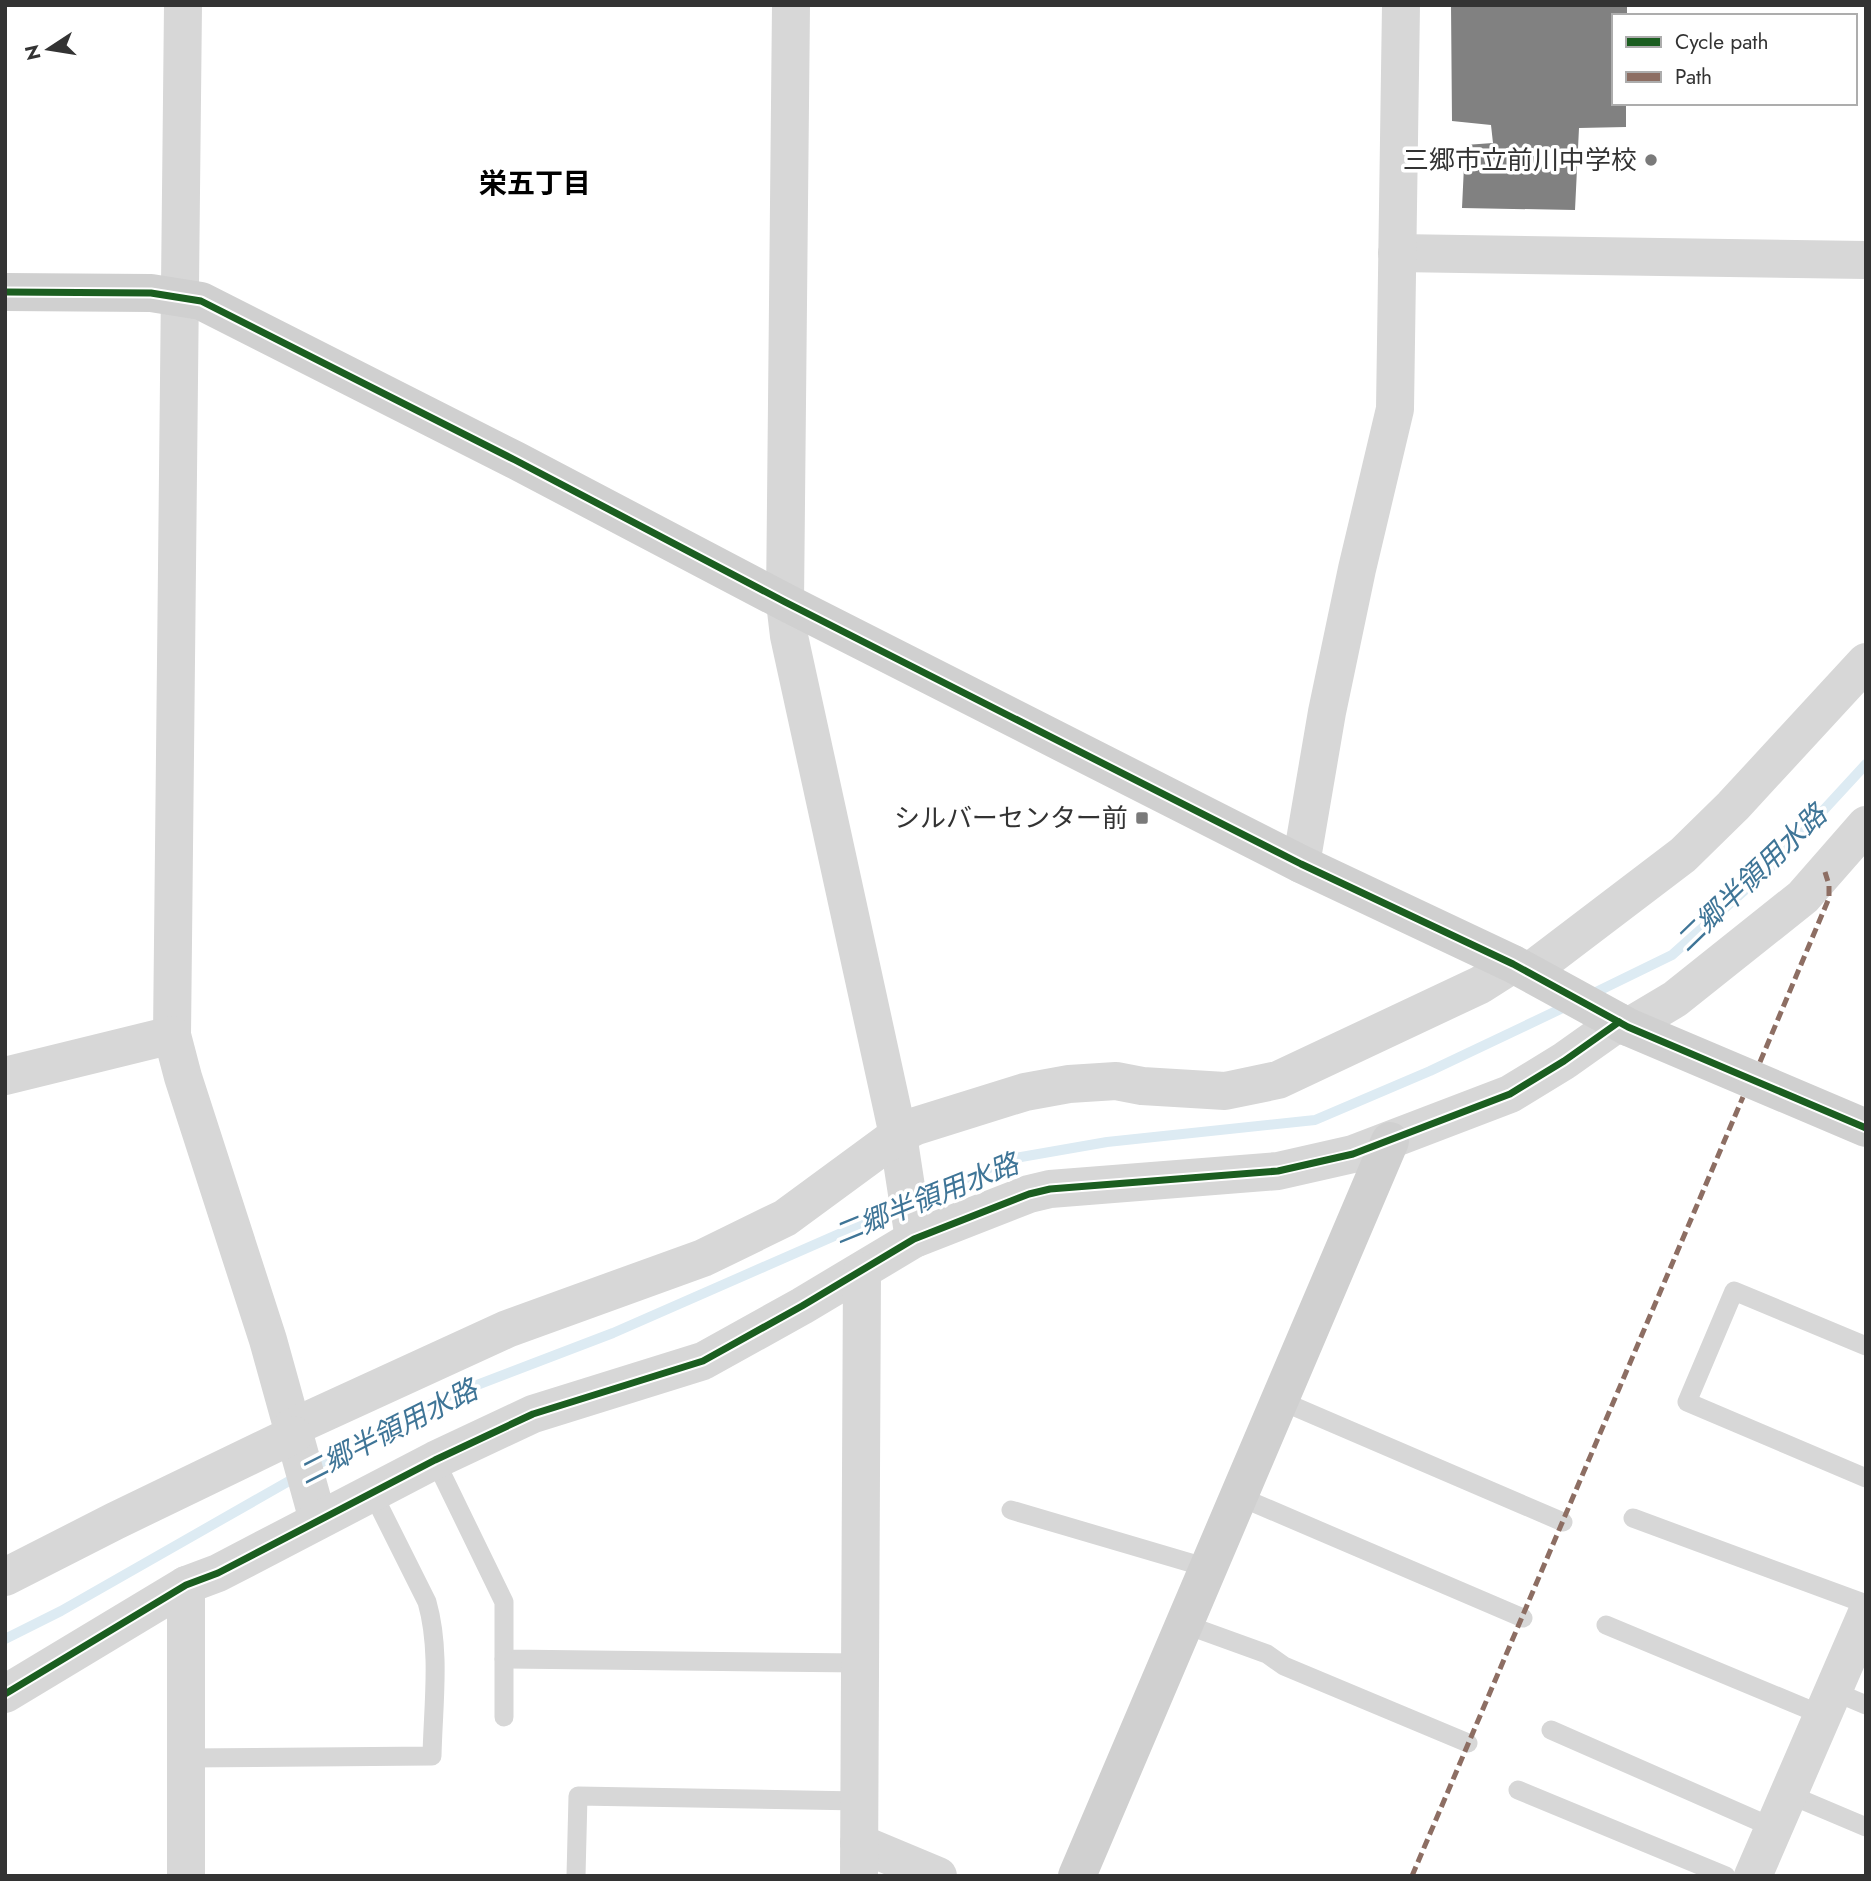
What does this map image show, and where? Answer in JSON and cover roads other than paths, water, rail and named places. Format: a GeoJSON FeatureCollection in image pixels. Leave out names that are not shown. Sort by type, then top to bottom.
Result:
{"type":"FeatureCollection","features":[{"type":"Feature","properties":{"kind":"street"},"geometry":{"type":"LineString","coordinates":[[183,5],[172,1035],[187,1090],[268,1340],[318,1520]]}},
{"type":"Feature","properties":{"kind":"street"},"geometry":{"type":"LineString","coordinates":[[791,5],[785,603],[789,636],[898,1135],[914,1239]]}},
{"type":"Feature","properties":{"kind":"street"},"geometry":{"type":"LineString","coordinates":[[1301,864],[1330,699],[1395,409],[1401,5]]}},
{"type":"Feature","properties":{"kind":"street"},"geometry":{"type":"LineString","coordinates":[[1397,253],[1866,260]]}},
{"type":"Feature","properties":{"kind":"street"},"geometry":{"type":"LineString","coordinates":[[5,292],[152,293],[201,301],[515,460],[785,603],[1301,864],[1528,972],[1615,1020],[1866,1128]]}},
{"type":"Feature","properties":{"kind":"street"},"geometry":{"type":"LineString","coordinates":[[5,1577],[91,1532],[507,1329],[703,1258],[785,1218],[898,1135],[916,1126],[1025,1092],[1069,1084],[1116,1082],[1225,1091],[1278,1080],[1480,985],[1528,972],[1683,855],[1733,806],[1866,662]]}},
{"type":"Feature","properties":{"kind":"street"},"geometry":{"type":"LineString","coordinates":[[5,1694],[187,1585],[218,1573],[435,1460],[533,1414],[703,1361],[862,1272],[914,1239],[1029,1194],[1050,1189],[1278,1171],[1353,1154],[1510,1094],[1564,1061],[1615,1020],[1675,999],[1803,897],[1866,825]]}},
{"type":"Feature","properties":{"kind":"street"},"geometry":{"type":"LineString","coordinates":[[5,1076],[172,1035]]}},
{"type":"Feature","properties":{"kind":"street"},"geometry":{"type":"LineString","coordinates":[[1077,1876],[1390,1141]]}},
{"type":"Feature","properties":{"kind":"street"},"geometry":{"type":"LineString","coordinates":[[862,1272],[859,1859],[939,1876]]}},
{"type":"Feature","properties":{"kind":"street"},"geometry":{"type":"LineString","coordinates":[[186,1876],[187,1585]]}},
{"type":"Feature","properties":{"kind":"street"},"geometry":{"type":"LineString","coordinates":[[1753,1876],[1788,1794],[1840,1704],[1866,1615]]}},
{"type":"Feature","properties":{"kind":"lane"},"geometry":{"type":"LineString","coordinates":[[1866,1346],[1734,1291],[1687,1402],[1866,1478]]}},
{"type":"Feature","properties":{"kind":"lane"},"geometry":{"type":"LineString","coordinates":[[1279,1400],[1563,1522]]}},
{"type":"Feature","properties":{"kind":"lane"},"geometry":{"type":"LineString","coordinates":[[435,1460],[504,1602],[504,1717]]}},
{"type":"Feature","properties":{"kind":"lane"},"geometry":{"type":"LineString","coordinates":[[186,1758],[432,1756],[435,1643],[433,1622],[427,1602],[373,1494]]}},
{"type":"Feature","properties":{"kind":"lane"},"geometry":{"type":"LineString","coordinates":[[1238,1496],[1522,1618]]}},
{"type":"Feature","properties":{"kind":"lane"},"geometry":{"type":"LineString","coordinates":[[1011,1510],[1208,1567]]}},
{"type":"Feature","properties":{"kind":"lane"},"geometry":{"type":"LineString","coordinates":[[1633,1518],[1866,1604]]}},
{"type":"Feature","properties":{"kind":"lane"},"geometry":{"type":"LineString","coordinates":[[1184,1624],[1267,1654],[1284,1667],[1468,1743]]}},
{"type":"Feature","properties":{"kind":"lane"},"geometry":{"type":"LineString","coordinates":[[1606,1625],[1840,1704]]}},
{"type":"Feature","properties":{"kind":"lane"},"geometry":{"type":"LineString","coordinates":[[505,1660],[861,1663]]}},
{"type":"Feature","properties":{"kind":"lane"},"geometry":{"type":"LineString","coordinates":[[1551,1730],[1773,1828]]}},
{"type":"Feature","properties":{"kind":"lane"},"geometry":{"type":"LineString","coordinates":[[1518,1790],[1726,1876]]}},
{"type":"Feature","properties":{"kind":"lane"},"geometry":{"type":"LineString","coordinates":[[1788,1794],[1866,1827]]}},
{"type":"Feature","properties":{"kind":"lane"},"geometry":{"type":"LineString","coordinates":[[576,1876],[578,1796],[860,1801]]}},
{"type":"Feature","properties":{"kind":"waterway","name":"二郷半領用水路"},"geometry":{"type":"LineString","coordinates":[[1590,995],[1672,955],[1773,865],[1866,764]]}},
{"type":"Feature","properties":{"kind":"waterway","name":"二郷半領用水路"},"geometry":{"type":"LineString","coordinates":[[5,1639],[61,1611],[340,1452],[443,1398],[613,1333],[1010,1159],[1107,1142],[1315,1120],[1430,1071],[1569,1005]]}},
{"type":"Feature","properties":{"kind":"place","name":"三郷市立前川中学校"},"geometry":{"type":"Point","coordinates":[1651,160]}},
{"type":"Feature","properties":{"kind":"place","name":"シルバーセンター前"},"geometry":{"type":"Point","coordinates":[1142,818]}},
{"type":"Feature","properties":{"kind":"district","name":"栄五丁目"},"geometry":{"type":"Point","coordinates":[535,183]}}]}
